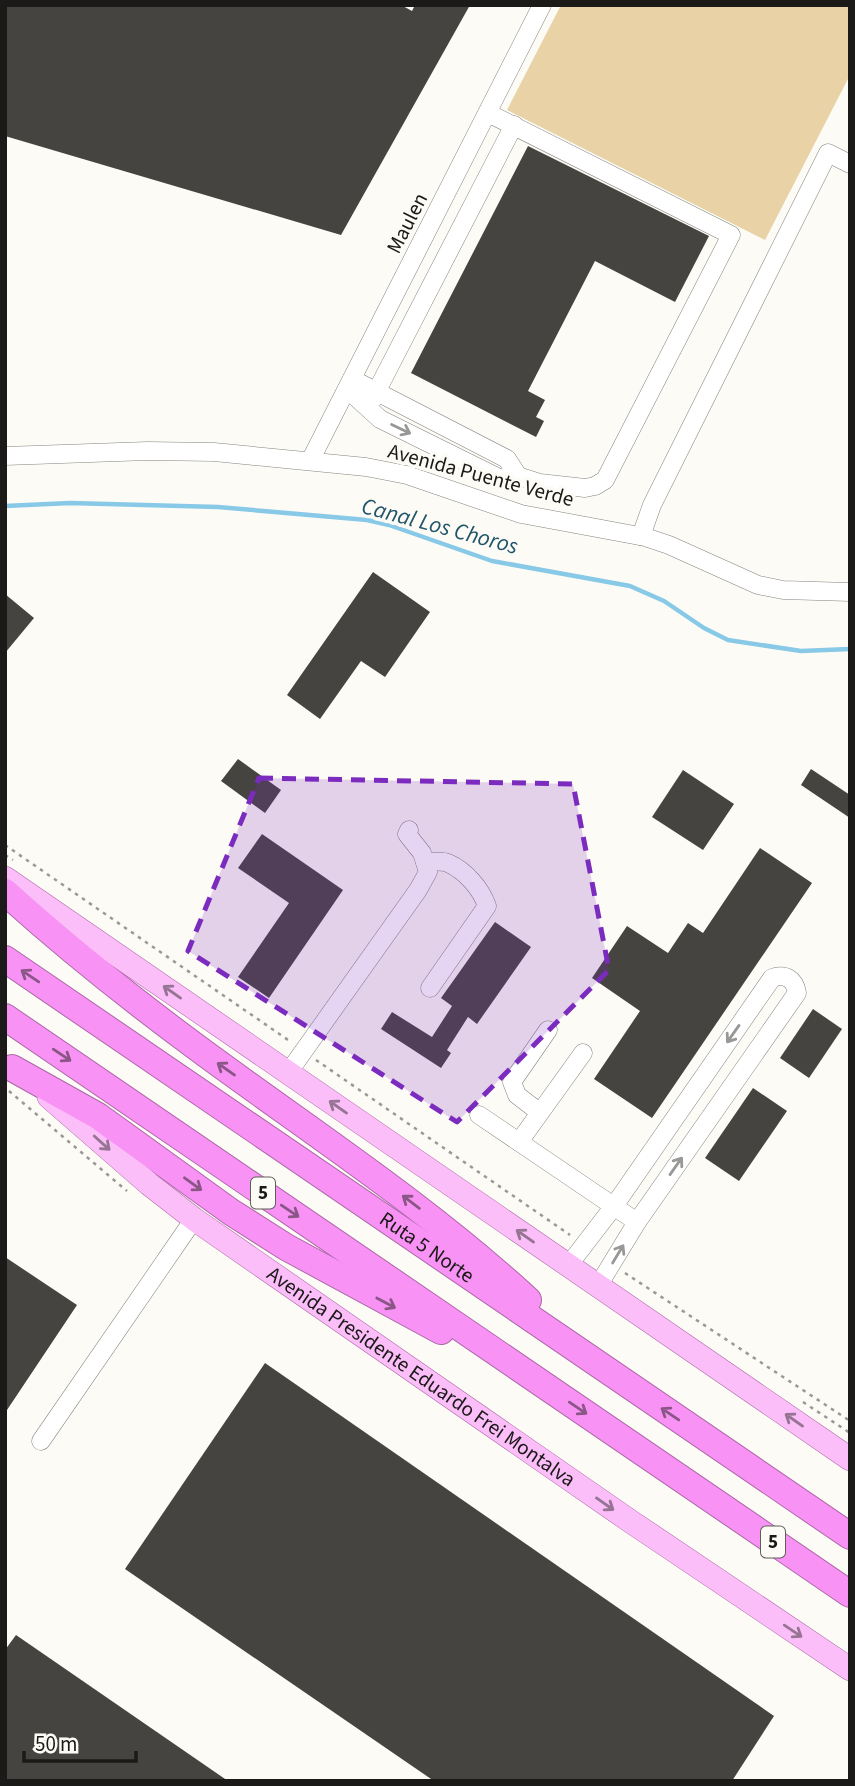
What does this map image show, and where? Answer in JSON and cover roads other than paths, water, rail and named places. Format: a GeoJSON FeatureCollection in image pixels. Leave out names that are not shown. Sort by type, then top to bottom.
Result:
{"type":"FeatureCollection","features":[{"type":"Feature","properties":{"kind":"highway"},"geometry":{"type":"LineString","coordinates":[[5,892],[68,947],[161,1021],[438,1223],[496,1271],[599,1365]]}},
{"type":"Feature","properties":{"kind":"highway","name":"Ruta 5 Norte"},"geometry":{"type":"LineString","coordinates":[[5,959],[850,1536]]}},
{"type":"Feature","properties":{"kind":"highway","name":"5"},"geometry":{"type":"LineString","coordinates":[[5,1017],[849,1594]]}},
{"type":"Feature","properties":{"kind":"highway"},"geometry":{"type":"LineString","coordinates":[[9,1065],[98,1116],[231,1212],[286,1247],[397,1309],[522,1370]]}},
{"type":"Feature","properties":{"kind":"main road"},"geometry":{"type":"LineString","coordinates":[[5,878],[850,1459]]}},
{"type":"Feature","properties":{"kind":"main road","name":"Avenida Presidente Eduardo Frei Montalva"},"geometry":{"type":"LineString","coordinates":[[9,1065],[194,1219],[630,1521],[850,1669]]}},
{"type":"Feature","properties":{"kind":"street","name":"Maulen"},"geometry":{"type":"LineString","coordinates":[[310,461],[542,5]]}},
{"type":"Feature","properties":{"kind":"street"},"geometry":{"type":"LineString","coordinates":[[350,384],[380,419],[499,478],[518,476],[540,483],[585,488],[595,486],[605,480],[731,235],[488,113]]}},
{"type":"Feature","properties":{"kind":"street"},"geometry":{"type":"LineString","coordinates":[[368,408],[379,392],[514,125]]}},
{"type":"Feature","properties":{"kind":"street"},"geometry":{"type":"LineString","coordinates":[[641,536],[652,505],[828,153],[850,164]]}},
{"type":"Feature","properties":{"kind":"street"},"geometry":{"type":"LineString","coordinates":[[350,384],[379,392],[508,458],[518,476]]}},
{"type":"Feature","properties":{"kind":"street","name":"Avenida Puente Verde"},"geometry":{"type":"LineString","coordinates":[[5,456],[148,451],[214,452],[310,461],[407,475],[522,514],[641,536],[668,545],[758,585],[783,590],[850,592]]}},
{"type":"Feature","properties":{"kind":"street"},"geometry":{"type":"LineString","coordinates":[[288,1073],[428,872],[422,853],[407,834],[409,830]]}},
{"type":"Feature","properties":{"kind":"street"},"geometry":{"type":"LineString","coordinates":[[425,862],[447,862],[472,880],[487,906],[430,988]]}},
{"type":"Feature","properties":{"kind":"street"},"geometry":{"type":"LineString","coordinates":[[568,1266],[614,1206],[772,978],[789,978],[797,993],[637,1222],[598,1286]]}},
{"type":"Feature","properties":{"kind":"street"},"geometry":{"type":"LineString","coordinates":[[539,1112],[517,1095],[512,1082],[548,1031]]}},
{"type":"Feature","properties":{"kind":"street"},"geometry":{"type":"LineString","coordinates":[[519,1142],[583,1053]]}},
{"type":"Feature","properties":{"kind":"street"},"geometry":{"type":"LineString","coordinates":[[480,1115],[637,1222]]}},
{"type":"Feature","properties":{"kind":"street"},"geometry":{"type":"LineString","coordinates":[[41,1441],[194,1219]]}},
{"type":"Feature","properties":{"kind":"waterway","name":"Canal Los Choros"},"geometry":{"type":"LineString","coordinates":[[5,506],[70,503],[218,507],[367,520],[389,525],[492,561],[630,586],[664,601],[704,628],[728,640],[801,651],[850,649]]}}]}
